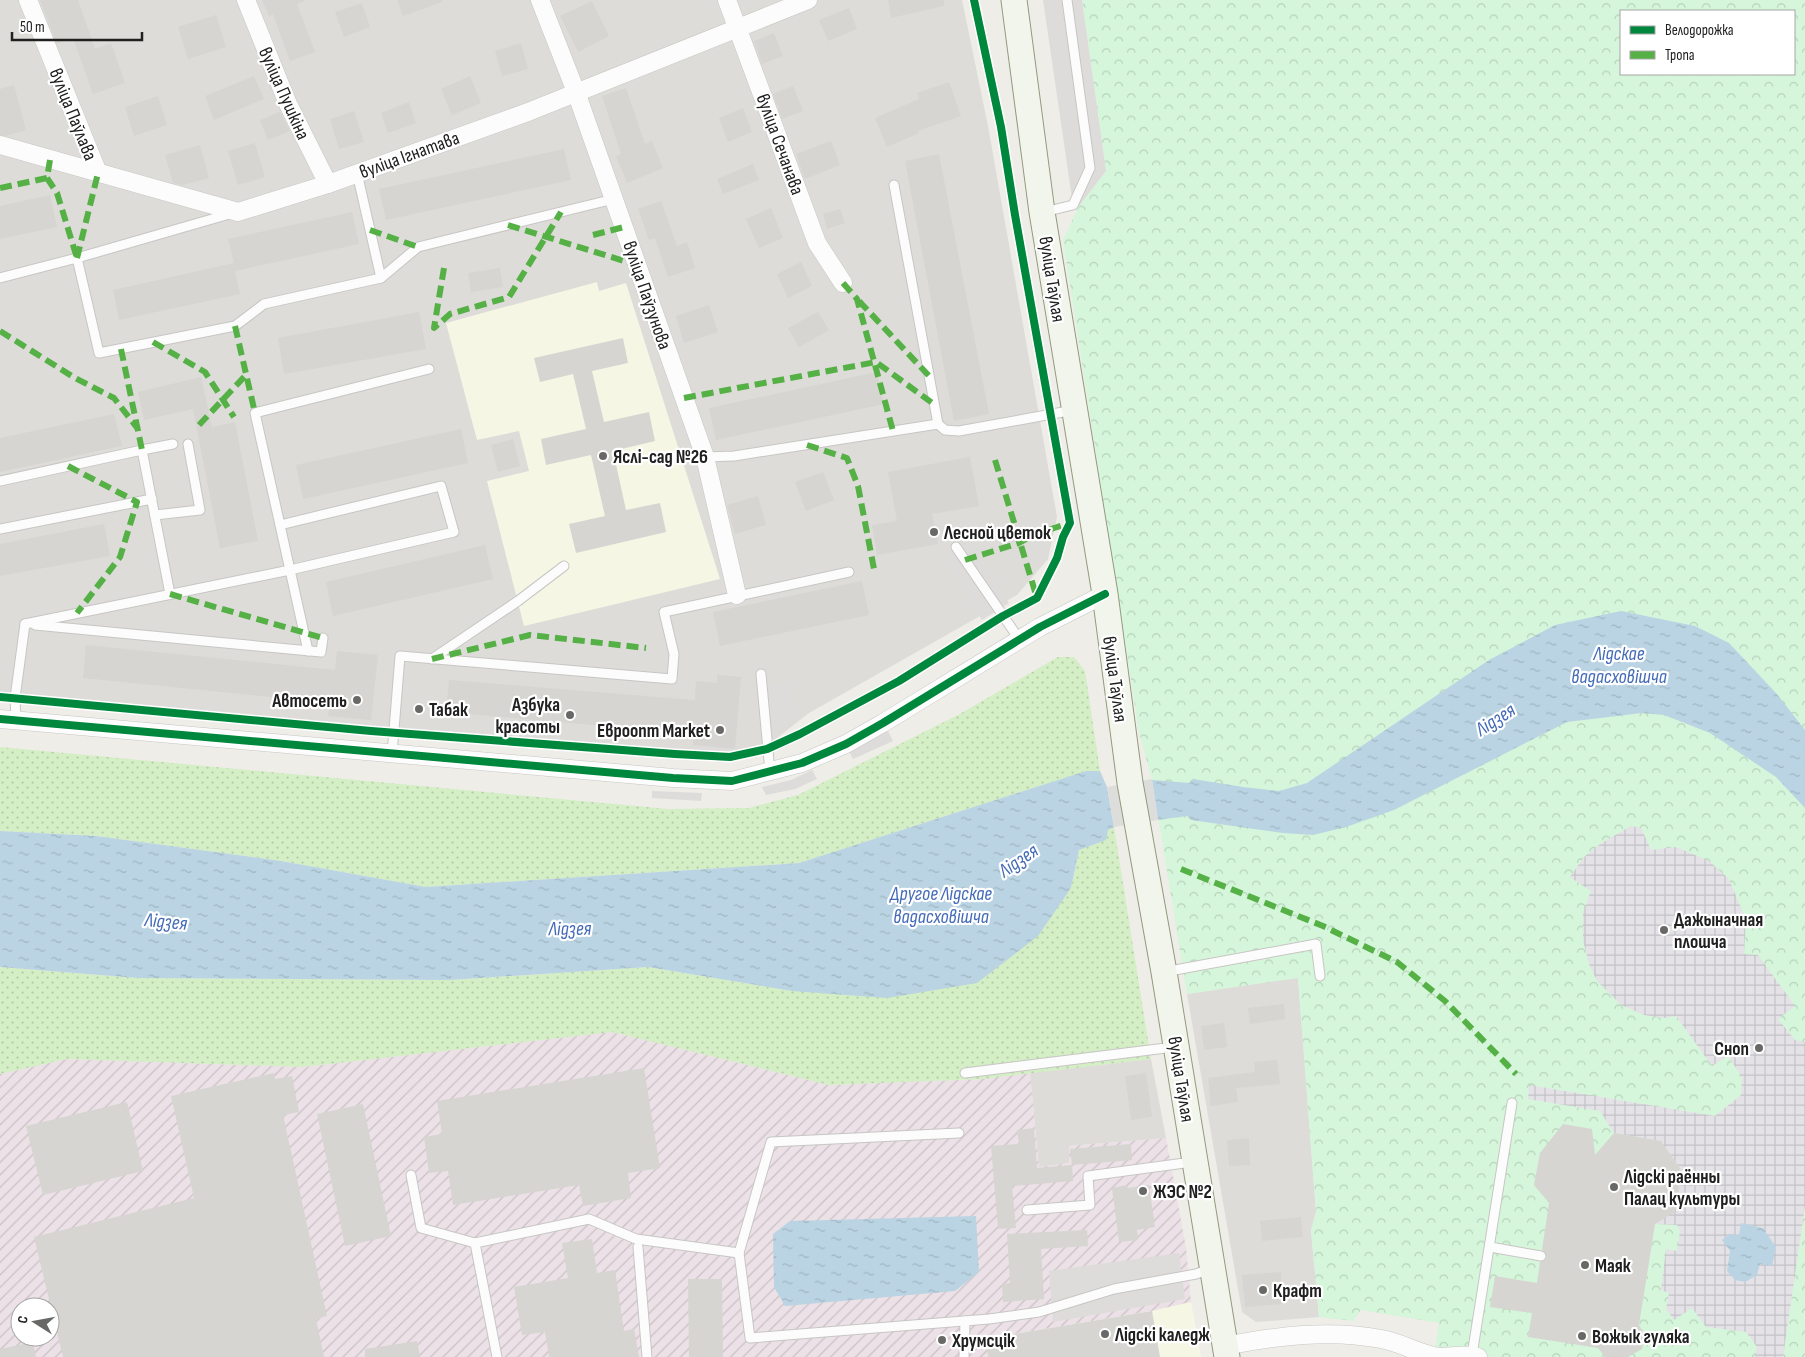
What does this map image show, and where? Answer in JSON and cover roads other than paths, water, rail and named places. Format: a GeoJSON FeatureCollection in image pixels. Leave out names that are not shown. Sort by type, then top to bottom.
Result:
{"type":"FeatureCollection","features":[{"type":"Feature","properties":{"kind":"main road","name":"вуліца Таўлая"},"geometry":{"type":"LineString","coordinates":[[1014,0],[1042,212],[1105,594],[1130,783],[1164,972],[1227,1351]]}},
{"type":"Feature","properties":{"kind":"street","name":"вуліца Паўлава"},"geometry":{"type":"LineString","coordinates":[[28,0],[98,173]]}},
{"type":"Feature","properties":{"kind":"street","name":"вуліца Пушкіна"},"geometry":{"type":"LineString","coordinates":[[246,0],[288,104],[328,184]]}},
{"type":"Feature","properties":{"kind":"street","name":"вуліца Паўзунова"},"geometry":{"type":"LineString","coordinates":[[540,0],[576,92],[705,458],[737,595]]}},
{"type":"Feature","properties":{"kind":"street","name":"вуліца Сечанава"},"geometry":{"type":"LineString","coordinates":[[727,0],[817,243],[843,283]]}},
{"type":"Feature","properties":{"kind":"street","name":"вуліца Ігнатава"},"geometry":{"type":"LineString","coordinates":[[238,212],[328,184],[528,112],[808,0]]}},
{"type":"Feature","properties":{"kind":"street"},"geometry":{"type":"LineString","coordinates":[[0,146],[238,212]]}},
{"type":"Feature","properties":{"kind":"street"},"geometry":{"type":"LineString","coordinates":[[8,720],[392,754],[732,781],[802,763],[846,744],[1040,627],[1105,594]]}},
{"type":"Feature","properties":{"kind":"street"},"geometry":{"type":"LineString","coordinates":[[1227,1351],[1256,1340],[1339,1333],[1383,1339],[1427,1356],[1475,1356]]}},
{"type":"Feature","properties":{"kind":"lane"},"geometry":{"type":"LineString","coordinates":[[1042,212],[1073,205],[1090,168],[1067,0]]}},
{"type":"Feature","properties":{"kind":"lane"},"geometry":{"type":"LineString","coordinates":[[357,173],[381,278]]}},
{"type":"Feature","properties":{"kind":"lane"},"geometry":{"type":"LineString","coordinates":[[894,185],[938,424],[945,430],[959,431],[1074,410]]}},
{"type":"Feature","properties":{"kind":"lane"},"geometry":{"type":"LineString","coordinates":[[77,258],[99,353],[235,326],[264,304],[381,278],[418,247],[614,199]]}},
{"type":"Feature","properties":{"kind":"lane"},"geometry":{"type":"LineString","coordinates":[[0,278],[238,212]]}},
{"type":"Feature","properties":{"kind":"lane"},"geometry":{"type":"LineString","coordinates":[[308,651],[255,413],[429,369]]}},
{"type":"Feature","properties":{"kind":"lane"},"geometry":{"type":"LineString","coordinates":[[705,458],[734,456],[938,424]]}},
{"type":"Feature","properties":{"kind":"lane"},"geometry":{"type":"LineString","coordinates":[[0,481],[173,444]]}},
{"type":"Feature","properties":{"kind":"lane"},"geometry":{"type":"LineString","coordinates":[[155,515],[200,510],[188,444]]}},
{"type":"Feature","properties":{"kind":"lane"},"geometry":{"type":"LineString","coordinates":[[142,450],[170,594]]}},
{"type":"Feature","properties":{"kind":"lane"},"geometry":{"type":"LineString","coordinates":[[25,624],[290,570],[454,532],[441,486],[280,525]]}},
{"type":"Feature","properties":{"kind":"lane"},"geometry":{"type":"LineString","coordinates":[[0,529],[152,500]]}},
{"type":"Feature","properties":{"kind":"lane"},"geometry":{"type":"LineString","coordinates":[[956,547],[1019,640]]}},
{"type":"Feature","properties":{"kind":"lane"},"geometry":{"type":"LineString","coordinates":[[432,659],[518,601],[564,566]]}},
{"type":"Feature","properties":{"kind":"lane"},"geometry":{"type":"LineString","coordinates":[[392,754],[400,656],[672,679],[674,654],[664,612],[849,572]]}},
{"type":"Feature","properties":{"kind":"lane"},"geometry":{"type":"LineString","coordinates":[[25,624],[321,652],[323,638]]}},
{"type":"Feature","properties":{"kind":"lane"},"geometry":{"type":"LineString","coordinates":[[8,720],[15,698],[25,624]]}},
{"type":"Feature","properties":{"kind":"lane"},"geometry":{"type":"LineString","coordinates":[[761,674],[770,772]]}},
{"type":"Feature","properties":{"kind":"lane"},"geometry":{"type":"LineString","coordinates":[[1164,972],[1316,944],[1320,976]]}},
{"type":"Feature","properties":{"kind":"lane"},"geometry":{"type":"LineString","coordinates":[[964,1073],[1176,1046]]}},
{"type":"Feature","properties":{"kind":"lane"},"geometry":{"type":"LineString","coordinates":[[1475,1356],[1512,1103]]}},
{"type":"Feature","properties":{"kind":"lane"},"geometry":{"type":"LineString","coordinates":[[959,1133],[771,1142],[739,1253],[750,1338],[965,1321],[1040,1312],[1114,1289],[1196,1274],[1213,1268]]}},
{"type":"Feature","properties":{"kind":"lane"},"geometry":{"type":"LineString","coordinates":[[1027,1210],[1090,1206],[1088,1176],[1195,1162]]}},
{"type":"Feature","properties":{"kind":"lane"},"geometry":{"type":"LineString","coordinates":[[411,1174],[421,1228],[475,1244],[589,1218],[636,1238],[739,1253]]}},
{"type":"Feature","properties":{"kind":"lane"},"geometry":{"type":"LineString","coordinates":[[475,1244],[498,1357]]}},
{"type":"Feature","properties":{"kind":"lane"},"geometry":{"type":"LineString","coordinates":[[638,1247],[647,1357]]}},
{"type":"Feature","properties":{"kind":"lane"},"geometry":{"type":"LineString","coordinates":[[1490,1247],[1541,1256]]}},
{"type":"Feature","properties":{"kind":"lane"},"geometry":{"type":"LineString","coordinates":[[964,1357],[965,1321]]}},
{"type":"Feature","properties":{"kind":"water","name":"Лідскае вадасховішча"},"geometry":{"type":"Polygon","coordinates":[[[1621,611],[1695,626],[1729,643],[1776,693],[1805,730],[1805,808],[1776,777],[1710,733],[1664,715],[1642,713],[1567,722],[1394,810],[1346,827],[1313,835],[1283,833],[1191,820],[1187,816],[1158,820],[1152,780],[1190,783],[1193,779],[1279,791],[1307,783],[1489,660],[1555,625],[1621,611]]]}},
{"type":"Feature","properties":{"kind":"water","name":"Другое Лідскае вадасховішча"},"geometry":{"type":"Polygon","coordinates":[[[1086,771],[1100,771],[1107,787],[1114,827],[1108,830],[1106,840],[1079,850],[1071,888],[1038,936],[977,983],[887,998],[792,991],[648,967],[449,980],[138,978],[0,967],[0,831],[96,836],[281,861],[426,887],[799,863],[1086,771]]]}},
{"type":"Feature","properties":{"kind":"water"},"geometry":{"type":"Polygon","coordinates":[[[976,1216],[979,1272],[955,1291],[785,1306],[774,1287],[773,1234],[790,1221],[976,1216]]]}},
{"type":"Feature","properties":{"kind":"water"},"geometry":{"type":"Polygon","coordinates":[[[1741,1223],[1763,1228],[1776,1247],[1772,1266],[1760,1264],[1757,1275],[1745,1282],[1735,1280],[1727,1271],[1730,1251],[1722,1240],[1730,1234],[1739,1235],[1741,1223]]]}},
{"type":"Feature","properties":{"kind":"place","name":"Яслі-сад №26"},"geometry":{"type":"Point","coordinates":[603,456]}},
{"type":"Feature","properties":{"kind":"place","name":"Лесной цветок"},"geometry":{"type":"Point","coordinates":[934,532]}},
{"type":"Feature","properties":{"kind":"place","name":"Автосеть"},"geometry":{"type":"Point","coordinates":[357,700]}},
{"type":"Feature","properties":{"kind":"place","name":"Табак"},"geometry":{"type":"Point","coordinates":[419,709]}},
{"type":"Feature","properties":{"kind":"place","name":"Азбука красоты"},"geometry":{"type":"Point","coordinates":[570,715]}},
{"type":"Feature","properties":{"kind":"place","name":"Евроопт Market"},"geometry":{"type":"Point","coordinates":[720,730]}},
{"type":"Feature","properties":{"kind":"place","name":"Дажыначная плошча"},"geometry":{"type":"Point","coordinates":[1664,930]}},
{"type":"Feature","properties":{"kind":"place","name":"Сноп"},"geometry":{"type":"Point","coordinates":[1759,1048]}},
{"type":"Feature","properties":{"kind":"place","name":"Лідскі раённы Палац культуры"},"geometry":{"type":"Point","coordinates":[1614,1187]}},
{"type":"Feature","properties":{"kind":"place","name":"ЖЭС №2"},"geometry":{"type":"Point","coordinates":[1143,1191]}},
{"type":"Feature","properties":{"kind":"place","name":"Маяк"},"geometry":{"type":"Point","coordinates":[1585,1265]}},
{"type":"Feature","properties":{"kind":"place","name":"Крафт"},"geometry":{"type":"Point","coordinates":[1263,1290]}},
{"type":"Feature","properties":{"kind":"place","name":"Лідскі каледж"},"geometry":{"type":"Point","coordinates":[1105,1334]}},
{"type":"Feature","properties":{"kind":"place","name":"Вожык гуляка"},"geometry":{"type":"Point","coordinates":[1582,1336]}},
{"type":"Feature","properties":{"kind":"place","name":"Хрумсцік"},"geometry":{"type":"Point","coordinates":[942,1340]}},
{"type":"Feature","properties":{"kind":"water label","name":"Лідзея"},"geometry":{"type":"Point","coordinates":[1495,719]}},
{"type":"Feature","properties":{"kind":"water label","name":"Лідзея"},"geometry":{"type":"Point","coordinates":[1018,860]}},
{"type":"Feature","properties":{"kind":"water label","name":"Лідзея"},"geometry":{"type":"Point","coordinates":[166,921]}},
{"type":"Feature","properties":{"kind":"water label","name":"Лідзея"},"geometry":{"type":"Point","coordinates":[570,928]}}]}
